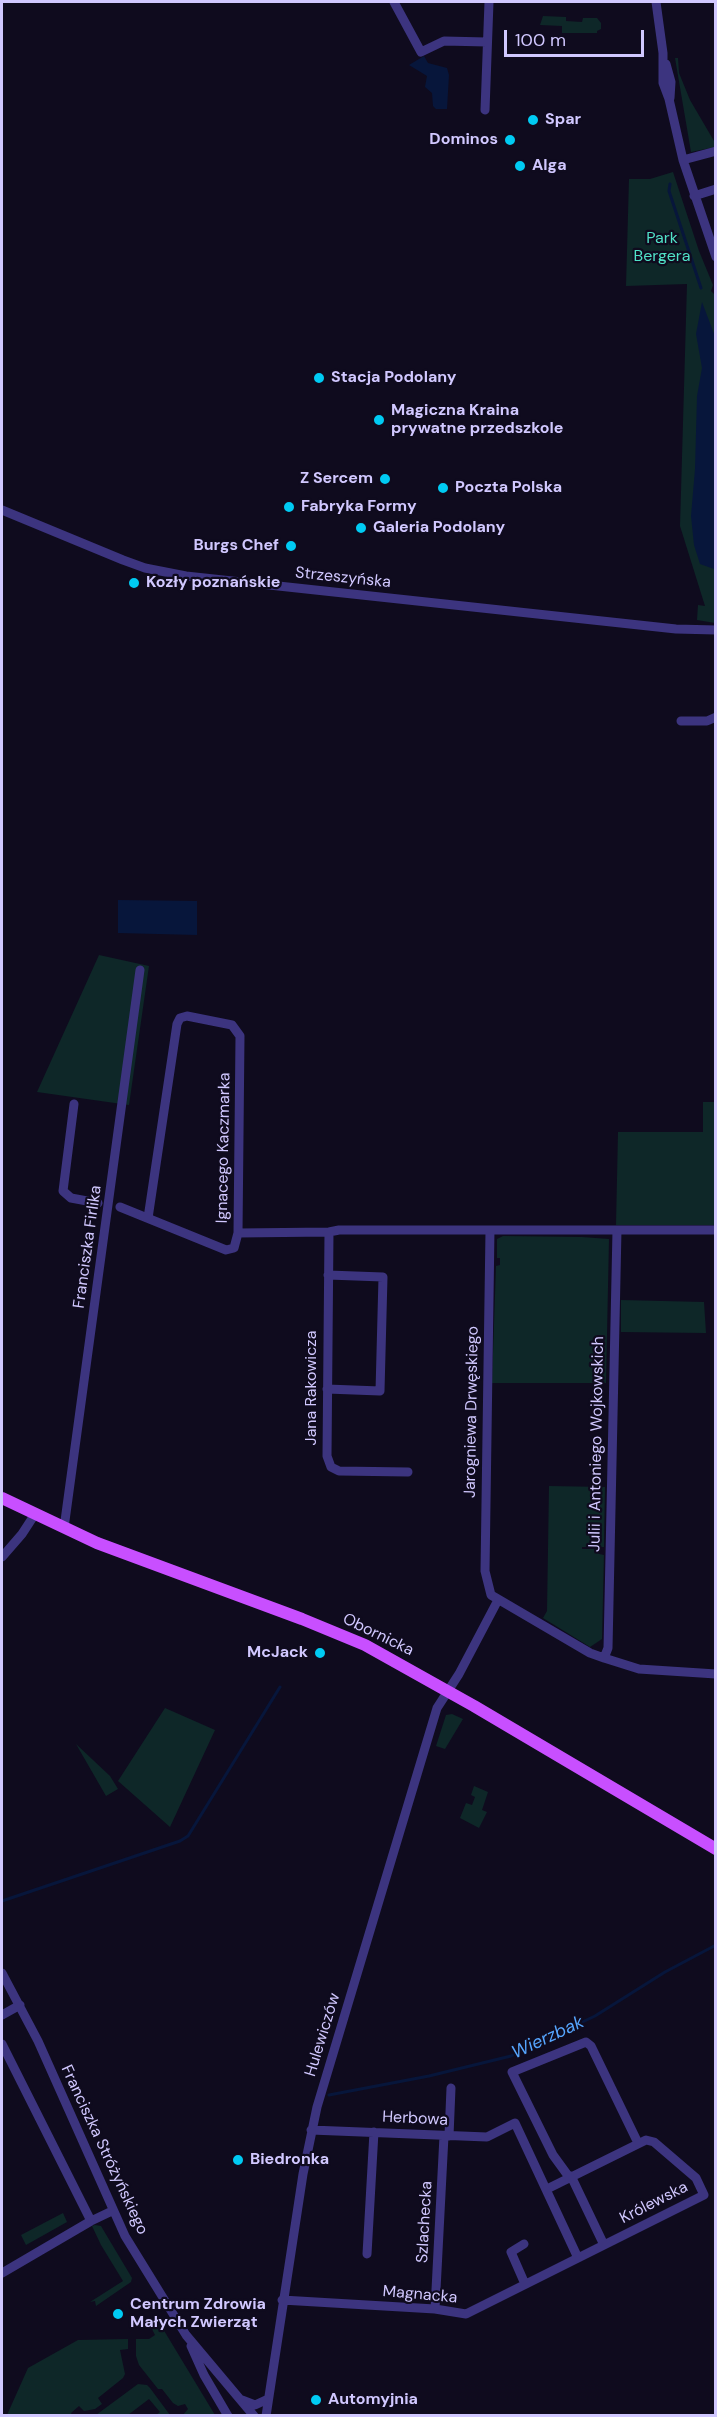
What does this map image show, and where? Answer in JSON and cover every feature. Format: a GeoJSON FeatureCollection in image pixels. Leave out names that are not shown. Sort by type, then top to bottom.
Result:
{"type":"FeatureCollection","features":[{"type":"Feature","properties":{"kind":"main road","name":"Obornicka"},"geometry":{"type":"LineString","coordinates":[[2,1498],[64,1528],[136,1558],[334,1631],[365,1645],[448,1691],[716,1850]]}},
{"type":"Feature","properties":{"kind":"street"},"geometry":{"type":"LineString","coordinates":[[394,2],[421,52],[444,41],[487,42]]}},
{"type":"Feature","properties":{"kind":"street"},"geometry":{"type":"LineString","coordinates":[[485,110],[489,2]]}},
{"type":"Feature","properties":{"kind":"street"},"geometry":{"type":"LineString","coordinates":[[656,2],[663,53],[663,83],[683,160],[716,257]]}},
{"type":"Feature","properties":{"kind":"street"},"geometry":{"type":"LineString","coordinates":[[683,160],[716,151]]}},
{"type":"Feature","properties":{"kind":"street"},"geometry":{"type":"LineString","coordinates":[[694,196],[716,189]]}},
{"type":"Feature","properties":{"kind":"street","name":"Strzeszyńska"},"geometry":{"type":"LineString","coordinates":[[2,510],[145,568],[186,576],[716,632]]}},
{"type":"Feature","properties":{"kind":"street"},"geometry":{"type":"LineString","coordinates":[[681,721],[707,721],[716,717]]}},
{"type":"Feature","properties":{"kind":"street","name":"Franciszka Firlika"},"geometry":{"type":"LineString","coordinates":[[64,1528],[140,970]]}},
{"type":"Feature","properties":{"kind":"street","name":"Ignacego Kaczmarka"},"geometry":{"type":"LineString","coordinates":[[148,1218],[177,1024],[180,1018],[187,1017],[232,1026],[240,1036],[238,1233],[339,1230],[716,1230]]}},
{"type":"Feature","properties":{"kind":"street","name":"Franciszka Firlika"},"geometry":{"type":"LineString","coordinates":[[74,1104],[63,1191],[71,1198],[98,1203]]}},
{"type":"Feature","properties":{"kind":"street","name":"Franciszka Firlika"},"geometry":{"type":"LineString","coordinates":[[120,1207],[226,1250],[234,1248],[238,1233]]}},
{"type":"Feature","properties":{"kind":"street","name":"Jarogniewa Drwęskiego"},"geometry":{"type":"LineString","coordinates":[[490,1230],[484,1571],[495,1597]]}},
{"type":"Feature","properties":{"kind":"street","name":"Julii i Antoniego Wojkowskich"},"geometry":{"type":"LineString","coordinates":[[604,1658],[608,1648],[617,1230]]}},
{"type":"Feature","properties":{"kind":"street","name":"Jana Rakowicza"},"geometry":{"type":"LineString","coordinates":[[329,1232],[327,1456],[331,1467],[339,1471],[408,1472]]}},
{"type":"Feature","properties":{"kind":"street"},"geometry":{"type":"LineString","coordinates":[[327,1389],[380,1391],[383,1277],[328,1275]]}},
{"type":"Feature","properties":{"kind":"street"},"geometry":{"type":"LineString","coordinates":[[2,1557],[22,1534],[35,1514]]}},
{"type":"Feature","properties":{"kind":"street"},"geometry":{"type":"LineString","coordinates":[[448,1691],[468,1657],[495,1597],[590,1653],[604,1658],[639,1669],[716,1674]]}},
{"type":"Feature","properties":{"kind":"street","name":"Hulewiczów"},"geometry":{"type":"LineString","coordinates":[[266,2415],[282,2300],[311,2130],[435,1714],[448,1691]]}},
{"type":"Feature","properties":{"kind":"street","name":"Franciszka Stróżyńskiego"},"geometry":{"type":"LineString","coordinates":[[2,1973],[38,2041],[112,2211],[152,2282],[186,2335],[254,2415]]}},
{"type":"Feature","properties":{"kind":"street"},"geometry":{"type":"LineString","coordinates":[[3,2014],[20,2005]]}},
{"type":"Feature","properties":{"kind":"street"},"geometry":{"type":"LineString","coordinates":[[578,2258],[547,2189],[570,2177],[638,2143],[591,2046],[586,2042],[512,2072],[553,2155],[570,2177],[604,2245]]}},
{"type":"Feature","properties":{"kind":"street"},"geometry":{"type":"LineString","coordinates":[[2,2044],[91,2221]]}},
{"type":"Feature","properties":{"kind":"street","name":"Szlachecka"},"geometry":{"type":"LineString","coordinates":[[435,2309],[451,2088]]}},
{"type":"Feature","properties":{"kind":"street","name":"Herbowa"},"geometry":{"type":"LineString","coordinates":[[311,2130],[487,2137],[515,2123],[547,2189]]}},
{"type":"Feature","properties":{"kind":"street"},"geometry":{"type":"LineString","coordinates":[[367,2254],[374,2132]]}},
{"type":"Feature","properties":{"kind":"street","name":"Królewska"},"geometry":{"type":"LineString","coordinates":[[578,2258],[704,2195],[696,2178],[654,2142],[646,2140],[638,2143]]}},
{"type":"Feature","properties":{"kind":"street"},"geometry":{"type":"LineString","coordinates":[[2,2273],[112,2211]]}},
{"type":"Feature","properties":{"kind":"street"},"geometry":{"type":"LineString","coordinates":[[524,2244],[511,2252],[525,2284]]}},
{"type":"Feature","properties":{"kind":"street","name":"Magnacka"},"geometry":{"type":"LineString","coordinates":[[282,2300],[435,2309],[466,2314],[578,2258]]}},
{"type":"Feature","properties":{"kind":"street","name":"Franciszka Stróżyńskiego"},"geometry":{"type":"LineString","coordinates":[[186,2335],[204,2376],[228,2415]]}},
{"type":"Feature","properties":{"kind":"street"},"geometry":{"type":"LineString","coordinates":[[240,2399],[255,2404],[268,2399]]}},
{"type":"Feature","properties":{"kind":"green space"},"geometry":{"type":"Polygon","coordinates":[[[543,16],[566,17],[566,21],[582,22],[583,18],[597,18],[601,23],[601,29],[597,33],[562,33],[562,26],[540,25],[543,16]]]}},
{"type":"Feature","properties":{"kind":"green space"},"geometry":{"type":"Polygon","coordinates":[[[675,58],[678,58],[679,73],[690,100],[715,140],[715,147],[691,152],[675,58]]]}},
{"type":"Feature","properties":{"kind":"green space","name":"Park Bergera"},"geometry":{"type":"Polygon","coordinates":[[[673,172],[699,251],[713,285],[711,291],[715,295],[715,623],[697,620],[698,605],[705,606],[680,526],[687,284],[626,286],[629,179],[650,179],[673,172]]]}},
{"type":"Feature","properties":{"kind":"green space"},"geometry":{"type":"Polygon","coordinates":[[[99,955],[149,966],[129,1105],[37,1092],[99,955]]]}},
{"type":"Feature","properties":{"kind":"green space"},"geometry":{"type":"Polygon","coordinates":[[[703,1102],[715,1102],[715,1225],[616,1225],[618,1132],[703,1132],[703,1102]]]}},
{"type":"Feature","properties":{"kind":"green space"},"geometry":{"type":"Polygon","coordinates":[[[503,1236],[609,1239],[606,1383],[492,1383],[496,1266],[500,1265],[500,1258],[497,1258],[497,1239],[503,1236]]]}},
{"type":"Feature","properties":{"kind":"green space"},"geometry":{"type":"Polygon","coordinates":[[[621,1300],[704,1302],[706,1333],[621,1332],[621,1300]]]}},
{"type":"Feature","properties":{"kind":"green space"},"geometry":{"type":"Polygon","coordinates":[[[549,1486],[605,1487],[604,1547],[582,1547],[582,1549],[594,1549],[604,1555],[602,1639],[590,1647],[543,1618],[547,1611],[549,1486]]]}},
{"type":"Feature","properties":{"kind":"green space"},"geometry":{"type":"Polygon","coordinates":[[[165,1708],[215,1730],[170,1827],[118,1781],[165,1708]]]}},
{"type":"Feature","properties":{"kind":"green space"},"geometry":{"type":"Polygon","coordinates":[[[452,1714],[463,1719],[445,1749],[436,1746],[446,1715],[452,1714]]]}},
{"type":"Feature","properties":{"kind":"green space"},"geometry":{"type":"Polygon","coordinates":[[[76,1744],[110,1776],[118,1789],[106,1796],[76,1744]]]}},
{"type":"Feature","properties":{"kind":"green space"},"geometry":{"type":"Polygon","coordinates":[[[474,1786],[488,1792],[482,1810],[487,1812],[479,1828],[460,1818],[466,1803],[472,1805],[475,1797],[471,1795],[474,1786]]]}},
{"type":"Feature","properties":{"kind":"green space"},"geometry":{"type":"Polygon","coordinates":[[[63,2213],[67,2222],[26,2245],[21,2235],[63,2213]]]}},
{"type":"Feature","properties":{"kind":"green space"},"geometry":{"type":"Polygon","coordinates":[[[92,2226],[101,2226],[132,2278],[131,2282],[96,2306],[95,2301],[90,2302],[123,2281],[101,2245],[92,2226]]]}},
{"type":"Feature","properties":{"kind":"green space"},"geometry":{"type":"Polygon","coordinates":[[[157,2319],[215,2415],[183,2415],[188,2409],[185,2404],[178,2406],[173,2403],[162,2389],[158,2389],[139,2365],[136,2356],[136,2339],[149,2339],[155,2335],[149,2323],[157,2319]]]}},
{"type":"Feature","properties":{"kind":"green space"},"geometry":{"type":"Polygon","coordinates":[[[128,2339],[128,2349],[120,2350],[125,2374],[98,2398],[102,2404],[95,2409],[84,2411],[79,2406],[71,2413],[72,2415],[7,2415],[28,2368],[78,2340],[128,2339]]]}},
{"type":"Feature","properties":{"kind":"green space"},"geometry":{"type":"Polygon","coordinates":[[[138,2384],[147,2385],[170,2415],[156,2415],[160,2412],[149,2399],[128,2415],[96,2415],[138,2384]]]}},
{"type":"Feature","properties":{"kind":"water"},"geometry":{"type":"Polygon","coordinates":[[[424,56],[428,63],[447,68],[449,75],[447,109],[436,109],[433,106],[432,93],[425,87],[427,76],[409,65],[424,56]]]}},
{"type":"Feature","properties":{"kind":"water"},"geometry":{"type":"Polygon","coordinates":[[[702,302],[716,339],[715,573],[714,569],[700,564],[694,545],[691,516],[697,396],[702,368],[696,334],[702,302]]]}},
{"type":"Feature","properties":{"kind":"water"},"geometry":{"type":"Polygon","coordinates":[[[118,900],[197,901],[197,935],[118,933],[118,900]]]}},
{"type":"Feature","properties":{"kind":"waterway","name":"Wierzbak"},"geometry":{"type":"LineString","coordinates":[[670,184],[669,191],[701,288]]}},
{"type":"Feature","properties":{"kind":"waterway"},"geometry":{"type":"LineString","coordinates":[[2,1901],[180,1841],[188,1836],[280,1687]]}},
{"type":"Feature","properties":{"kind":"waterway","name":"Wierzbak"},"geometry":{"type":"LineString","coordinates":[[329,2095],[429,2076],[511,2056],[595,2016],[665,1972],[716,1945]]}},
{"type":"Feature","properties":{"kind":"place","name":"Spar"},"geometry":{"type":"Point","coordinates":[533,120]}},
{"type":"Feature","properties":{"kind":"place","name":"Dominos"},"geometry":{"type":"Point","coordinates":[510,140]}},
{"type":"Feature","properties":{"kind":"place","name":"Alga"},"geometry":{"type":"Point","coordinates":[520,166]}},
{"type":"Feature","properties":{"kind":"place","name":"Stacja Podolany"},"geometry":{"type":"Point","coordinates":[319,378]}},
{"type":"Feature","properties":{"kind":"place","name":"Magiczna Kraina prywatne przedszkole"},"geometry":{"type":"Point","coordinates":[379,420]}},
{"type":"Feature","properties":{"kind":"place","name":"Z Sercem"},"geometry":{"type":"Point","coordinates":[385,479]}},
{"type":"Feature","properties":{"kind":"place","name":"Poczta Polska"},"geometry":{"type":"Point","coordinates":[443,488]}},
{"type":"Feature","properties":{"kind":"place","name":"Fabryka Formy"},"geometry":{"type":"Point","coordinates":[289,507]}},
{"type":"Feature","properties":{"kind":"place","name":"Galeria Podolany"},"geometry":{"type":"Point","coordinates":[361,528]}},
{"type":"Feature","properties":{"kind":"place","name":"Burgs Chef"},"geometry":{"type":"Point","coordinates":[291,546]}},
{"type":"Feature","properties":{"kind":"place","name":"Kozły poznańskie"},"geometry":{"type":"Point","coordinates":[134,583]}},
{"type":"Feature","properties":{"kind":"place","name":"McJack"},"geometry":{"type":"Point","coordinates":[320,1653]}},
{"type":"Feature","properties":{"kind":"place","name":"Biedronka"},"geometry":{"type":"Point","coordinates":[238,2160]}},
{"type":"Feature","properties":{"kind":"place","name":"Centrum Zdrowia Małych Zwierząt"},"geometry":{"type":"Point","coordinates":[118,2314]}},
{"type":"Feature","properties":{"kind":"place","name":"Automyjnia"},"geometry":{"type":"Point","coordinates":[316,2400]}}]}
